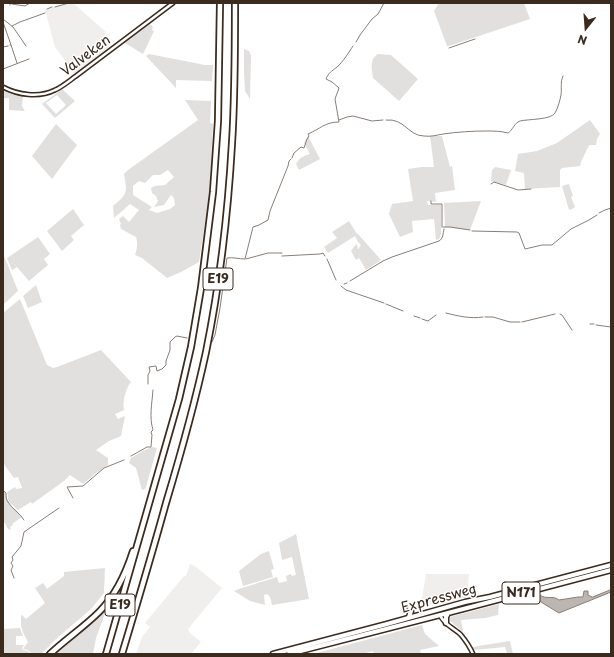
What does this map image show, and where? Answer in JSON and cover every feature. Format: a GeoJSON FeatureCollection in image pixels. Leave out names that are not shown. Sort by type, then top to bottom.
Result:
{"type":"FeatureCollection","features":[{"type":"Feature","properties":{"kind":"highway","name":"E19"},"geometry":{"type":"LineString","coordinates":[[106,654],[136,547],[135,545],[139,541],[179,399],[191,347],[201,288],[214,192],[218,121],[220,3]]}},
{"type":"Feature","properties":{"kind":"highway","name":"E19"},"geometry":{"type":"LineString","coordinates":[[122,654],[154,548],[195,399],[214,306],[224,241],[232,142],[235,65],[235,3]]}},
{"type":"Feature","properties":{"kind":"highway"},"geometry":{"type":"LineString","coordinates":[[50,654],[106,605],[121,581],[133,555]]}},
{"type":"Feature","properties":{"kind":"highway","name":"Expressweg"},"geometry":{"type":"LineString","coordinates":[[273,654],[409,617],[611,566]]}},
{"type":"Feature","properties":{"kind":"highway","name":"Expressweg"},"geometry":{"type":"LineString","coordinates":[[289,654],[434,617],[443,619],[448,614],[474,606],[611,570]]}},
{"type":"Feature","properties":{"kind":"highway"},"geometry":{"type":"LineString","coordinates":[[409,617],[411,613],[410,608]]}},
{"type":"Feature","properties":{"kind":"highway"},"geometry":{"type":"LineString","coordinates":[[416,611],[423,614]]}},
{"type":"Feature","properties":{"kind":"highway"},"geometry":{"type":"LineString","coordinates":[[443,619],[448,614]]}},
{"type":"Feature","properties":{"kind":"street","name":"Valveken"},"geometry":{"type":"LineString","coordinates":[[3,87],[10,91],[22,94],[36,95],[52,92],[63,86],[173,3]]}},
{"type":"Feature","properties":{"kind":"street"},"geometry":{"type":"LineString","coordinates":[[443,619],[461,636],[473,654]]}},
{"type":"Feature","properties":{"kind":"shaded area"},"geometry":{"type":"Polygon","coordinates":[[[67,3],[73,3],[106,32],[104,36],[109,49],[75,74],[55,47],[45,10],[67,3]]]}},
{"type":"Feature","properties":{"kind":"shaded area"},"geometry":{"type":"Polygon","coordinates":[[[439,3],[524,3],[530,19],[447,46],[434,11],[439,3]]]}},
{"type":"Feature","properties":{"kind":"shaded area"},"geometry":{"type":"Polygon","coordinates":[[[150,24],[153,27],[152,30],[154,31],[143,54],[124,42],[150,24]]]}},
{"type":"Feature","properties":{"kind":"shaded area"},"geometry":{"type":"Polygon","coordinates":[[[244,49],[249,51],[251,56],[250,99],[245,91],[244,49]]]}},
{"type":"Feature","properties":{"kind":"shaded area"},"geometry":{"type":"Polygon","coordinates":[[[149,54],[205,65],[213,65],[212,81],[176,80],[176,88],[146,56],[149,54]]]}},
{"type":"Feature","properties":{"kind":"shaded area"},"geometry":{"type":"Polygon","coordinates":[[[378,54],[391,55],[418,79],[399,101],[373,78],[372,62],[378,54]]]}},
{"type":"Feature","properties":{"kind":"shaded area"},"geometry":{"type":"Polygon","coordinates":[[[3,89],[13,94],[23,96],[22,106],[25,111],[9,110],[9,98],[3,98],[3,89]]]}},
{"type":"Feature","properties":{"kind":"shaded area"},"geometry":{"type":"Polygon","coordinates":[[[62,89],[75,101],[55,118],[42,104],[62,89]],[[57,95],[46,103],[56,114],[66,105],[57,95]]]}},
{"type":"Feature","properties":{"kind":"shaded area"},"geometry":{"type":"Polygon","coordinates":[[[185,100],[211,101],[210,123],[213,124],[208,203],[199,262],[167,278],[142,258],[135,255],[137,246],[136,237],[121,229],[119,219],[123,216],[129,222],[139,210],[130,204],[114,218],[113,206],[124,195],[126,185],[124,174],[198,120],[185,100]],[[168,170],[160,175],[153,175],[145,183],[139,181],[133,186],[133,195],[152,207],[149,210],[157,213],[170,209],[175,205],[174,198],[171,195],[164,205],[154,207],[158,201],[156,196],[152,193],[151,188],[165,185],[174,177],[168,170]]]}},
{"type":"Feature","properties":{"kind":"shaded area"},"geometry":{"type":"Polygon","coordinates":[[[590,120],[600,134],[596,145],[589,145],[580,166],[562,168],[560,170],[560,187],[525,189],[524,173],[515,171],[518,154],[537,151],[557,143],[590,120]]]}},
{"type":"Feature","properties":{"kind":"shaded area"},"geometry":{"type":"Polygon","coordinates":[[[56,124],[77,145],[52,179],[32,156],[56,124]]]}},
{"type":"Feature","properties":{"kind":"shaded area"},"geometry":{"type":"Polygon","coordinates":[[[308,136],[320,159],[299,170],[296,164],[297,162],[310,154],[304,143],[308,136]]]}},
{"type":"Feature","properties":{"kind":"shaded area"},"geometry":{"type":"Polygon","coordinates":[[[430,136],[442,136],[450,167],[452,166],[455,190],[435,193],[436,202],[427,201],[428,205],[441,205],[441,234],[439,239],[436,240],[434,219],[412,221],[413,232],[400,237],[389,214],[392,204],[413,201],[408,169],[434,167],[430,136]]]}},
{"type":"Feature","properties":{"kind":"shaded area"},"geometry":{"type":"Polygon","coordinates":[[[495,167],[511,170],[506,185],[491,181],[492,170],[495,167]]]}},
{"type":"Feature","properties":{"kind":"shaded area"},"geometry":{"type":"Polygon","coordinates":[[[569,184],[573,196],[571,197],[575,207],[569,210],[562,186],[569,184]]]}},
{"type":"Feature","properties":{"kind":"shaded area"},"geometry":{"type":"Polygon","coordinates":[[[481,201],[470,230],[445,227],[444,203],[481,201]]]}},
{"type":"Feature","properties":{"kind":"shaded area"},"geometry":{"type":"Polygon","coordinates":[[[73,209],[84,225],[71,236],[74,240],[62,251],[47,231],[73,209]]]}},
{"type":"Feature","properties":{"kind":"shaded area"},"geometry":{"type":"Polygon","coordinates":[[[349,221],[357,234],[381,260],[366,270],[359,258],[356,260],[351,251],[356,244],[358,249],[361,245],[355,236],[328,253],[324,247],[337,238],[332,232],[349,221]]]}},
{"type":"Feature","properties":{"kind":"shaded area"},"geometry":{"type":"Polygon","coordinates":[[[38,237],[50,254],[44,259],[48,265],[29,281],[17,267],[12,270],[7,258],[38,237]]]}},
{"type":"Feature","properties":{"kind":"shaded area"},"geometry":{"type":"Polygon","coordinates":[[[3,253],[18,291],[3,305],[3,253]]]}},
{"type":"Feature","properties":{"kind":"shaded area"},"geometry":{"type":"Polygon","coordinates":[[[36,285],[42,302],[28,308],[23,296],[36,285]]]}},
{"type":"Feature","properties":{"kind":"shaded area"},"geometry":{"type":"Polygon","coordinates":[[[20,299],[47,365],[53,368],[57,367],[101,350],[131,382],[125,395],[124,410],[115,414],[118,419],[125,416],[121,436],[109,441],[96,450],[108,458],[108,465],[83,484],[70,475],[32,504],[31,502],[18,510],[9,502],[7,492],[15,487],[16,489],[22,488],[18,477],[14,478],[3,463],[3,313],[20,299]]]}},
{"type":"Feature","properties":{"kind":"shaded area"},"geometry":{"type":"Polygon","coordinates":[[[152,447],[157,448],[146,487],[142,490],[136,468],[129,463],[131,458],[152,447]]]}},
{"type":"Feature","properties":{"kind":"shaded area"},"geometry":{"type":"Polygon","coordinates":[[[3,490],[6,493],[8,502],[22,517],[12,524],[13,525],[10,527],[11,530],[8,529],[5,523],[3,523],[3,490]]]}},
{"type":"Feature","properties":{"kind":"shaded area"},"geometry":{"type":"Polygon","coordinates":[[[296,534],[309,599],[272,605],[270,597],[267,594],[264,595],[265,605],[250,601],[234,591],[277,577],[279,583],[287,581],[286,576],[291,574],[292,576],[296,575],[292,557],[282,560],[279,543],[296,534]]]}},
{"type":"Feature","properties":{"kind":"shaded area"},"geometry":{"type":"Polygon","coordinates":[[[269,551],[274,569],[271,570],[273,577],[243,586],[239,571],[261,554],[269,551]]]}},
{"type":"Feature","properties":{"kind":"shaded area"},"geometry":{"type":"Polygon","coordinates":[[[190,564],[222,588],[188,629],[190,633],[201,642],[191,654],[136,654],[142,637],[150,627],[145,623],[184,576],[186,576],[190,564]]]}},
{"type":"Feature","properties":{"kind":"shaded area"},"geometry":{"type":"Polygon","coordinates":[[[105,568],[104,593],[91,609],[41,654],[32,654],[28,650],[23,649],[28,642],[23,633],[21,616],[22,615],[26,619],[45,603],[35,588],[43,583],[47,589],[64,576],[64,572],[105,568]]]}},
{"type":"Feature","properties":{"kind":"shaded area"},"geometry":{"type":"Polygon","coordinates":[[[426,574],[469,574],[467,597],[444,604],[421,605],[426,574]]]}},
{"type":"Feature","properties":{"kind":"shaded area"},"geometry":{"type":"Polygon","coordinates":[[[611,590],[611,592],[559,613],[536,599],[536,596],[540,595],[559,600],[583,597],[584,591],[588,591],[588,595],[592,597],[611,590]]]}},
{"type":"Feature","properties":{"kind":"shaded area"},"geometry":{"type":"Polygon","coordinates":[[[499,604],[498,615],[485,618],[461,620],[463,632],[450,621],[450,617],[499,604]]]}},
{"type":"Feature","properties":{"kind":"shaded area"},"geometry":{"type":"Polygon","coordinates":[[[108,605],[96,638],[93,654],[54,654],[95,618],[108,605]]]}},
{"type":"Feature","properties":{"kind":"shaded area"},"geometry":{"type":"Polygon","coordinates":[[[422,625],[425,634],[439,646],[420,650],[421,654],[374,654],[373,651],[362,654],[313,654],[422,625]]]}},
{"type":"Feature","properties":{"kind":"shaded area"},"geometry":{"type":"Polygon","coordinates":[[[20,628],[23,636],[16,636],[16,645],[24,645],[22,648],[23,650],[28,651],[30,654],[3,654],[3,629],[20,628]]]}},
{"type":"Feature","properties":{"kind":"shaded area"},"geometry":{"type":"Polygon","coordinates":[[[510,641],[513,654],[507,654],[505,647],[474,650],[472,647],[510,641]]]}},
{"type":"Feature","properties":{"kind":"waterway"},"geometry":{"type":"LineString","coordinates":[[12,4],[25,6],[30,3]]}},
{"type":"Feature","properties":{"kind":"waterway"},"geometry":{"type":"LineString","coordinates":[[55,7],[69,3]]}},
{"type":"Feature","properties":{"kind":"waterway"},"geometry":{"type":"LineString","coordinates":[[356,42],[372,19],[378,14],[384,3]]}},
{"type":"Feature","properties":{"kind":"waterway"},"geometry":{"type":"LineString","coordinates":[[47,9],[52,7]]}},
{"type":"Feature","properties":{"kind":"waterway"},"geometry":{"type":"LineString","coordinates":[[12,26],[45,13]]}},
{"type":"Feature","properties":{"kind":"waterway"},"geometry":{"type":"LineString","coordinates":[[3,19],[13,27],[26,46]]}},
{"type":"Feature","properties":{"kind":"waterway"},"geometry":{"type":"LineString","coordinates":[[3,22],[11,45]]}},
{"type":"Feature","properties":{"kind":"waterway"},"geometry":{"type":"LineString","coordinates":[[449,48],[475,39]]}},
{"type":"Feature","properties":{"kind":"waterway"},"geometry":{"type":"LineString","coordinates":[[10,45],[17,63]]}},
{"type":"Feature","properties":{"kind":"waterway"},"geometry":{"type":"LineString","coordinates":[[3,47],[8,46]]}},
{"type":"Feature","properties":{"kind":"waterway"},"geometry":{"type":"LineString","coordinates":[[292,158],[294,153],[301,147],[304,148],[309,136],[308,134],[326,124],[339,122],[335,99],[339,88],[326,79],[329,73],[346,57],[353,46]]}},
{"type":"Feature","properties":{"kind":"waterway"},"geometry":{"type":"LineString","coordinates":[[3,69],[29,59]]}},
{"type":"Feature","properties":{"kind":"waterway"},"geometry":{"type":"LineString","coordinates":[[386,120],[398,122],[414,133],[424,136],[475,131],[497,131],[508,133],[516,123],[520,121],[549,117],[555,113],[561,97],[563,76]]}},
{"type":"Feature","properties":{"kind":"waterway"},"geometry":{"type":"LineString","coordinates":[[3,89],[14,94],[26,96],[50,94]]}},
{"type":"Feature","properties":{"kind":"waterway"},"geometry":{"type":"LineString","coordinates":[[339,120],[353,116],[372,121],[383,120]]}},
{"type":"Feature","properties":{"kind":"waterway"},"geometry":{"type":"LineString","coordinates":[[212,342],[215,335],[220,308],[227,258],[245,259],[253,227],[268,220],[270,211],[291,159]]}},
{"type":"Feature","properties":{"kind":"waterway"},"geometry":{"type":"LineString","coordinates":[[491,184],[494,182],[518,190],[531,189]]}},
{"type":"Feature","properties":{"kind":"waterway"},"geometry":{"type":"LineString","coordinates":[[431,201],[431,204],[442,204],[442,227]]}},
{"type":"Feature","properties":{"kind":"waterway"},"geometry":{"type":"LineString","coordinates":[[599,213],[611,208]]}},
{"type":"Feature","properties":{"kind":"waterway"},"geometry":{"type":"LineString","coordinates":[[472,231],[517,232],[519,233],[525,249],[542,245],[552,245],[571,229],[597,215]]}},
{"type":"Feature","properties":{"kind":"waterway"},"geometry":{"type":"LineString","coordinates":[[443,227],[470,230]]}},
{"type":"Feature","properties":{"kind":"waterway"},"geometry":{"type":"LineString","coordinates":[[350,281],[383,261],[439,241],[442,238],[444,229]]}},
{"type":"Feature","properties":{"kind":"waterway"},"geometry":{"type":"LineString","coordinates":[[246,259],[268,253],[282,253]]}},
{"type":"Feature","properties":{"kind":"waterway"},"geometry":{"type":"LineString","coordinates":[[282,256],[323,253],[325,256]]}},
{"type":"Feature","properties":{"kind":"waterway"},"geometry":{"type":"LineString","coordinates":[[327,259],[336,280]]}},
{"type":"Feature","properties":{"kind":"waterway"},"geometry":{"type":"LineString","coordinates":[[341,286],[346,290],[384,303]]}},
{"type":"Feature","properties":{"kind":"waterway"},"geometry":{"type":"LineString","coordinates":[[386,304],[403,311]]}},
{"type":"Feature","properties":{"kind":"waterway"},"geometry":{"type":"LineString","coordinates":[[446,313],[478,318],[483,317]]}},
{"type":"Feature","properties":{"kind":"waterway"},"geometry":{"type":"LineString","coordinates":[[522,322],[555,314]]}},
{"type":"Feature","properties":{"kind":"waterway"},"geometry":{"type":"LineString","coordinates":[[560,314],[572,330]]}},
{"type":"Feature","properties":{"kind":"waterway"},"geometry":{"type":"LineString","coordinates":[[422,319],[428,321],[436,315]]}},
{"type":"Feature","properties":{"kind":"waterway"},"geometry":{"type":"LineString","coordinates":[[414,316],[420,318]]}},
{"type":"Feature","properties":{"kind":"waterway"},"geometry":{"type":"LineString","coordinates":[[485,317],[493,317],[510,322],[520,322]]}},
{"type":"Feature","properties":{"kind":"waterway"},"geometry":{"type":"LineString","coordinates":[[596,325],[611,327]]}},
{"type":"Feature","properties":{"kind":"waterway"},"geometry":{"type":"LineString","coordinates":[[148,384],[148,375],[150,371],[149,367],[156,366],[157,371],[166,365],[170,350],[170,342],[177,336],[187,338]]}},
{"type":"Feature","properties":{"kind":"waterway"},"geometry":{"type":"LineString","coordinates":[[131,456],[147,447],[151,447],[151,432],[153,430],[151,415],[153,390]]}},
{"type":"Feature","properties":{"kind":"waterway"},"geometry":{"type":"LineString","coordinates":[[73,498],[67,487],[83,486],[104,468],[124,460]]}},
{"type":"Feature","properties":{"kind":"waterway"},"geometry":{"type":"LineString","coordinates":[[3,490],[6,493],[7,501],[24,520]]}},
{"type":"Feature","properties":{"kind":"waterway"},"geometry":{"type":"LineString","coordinates":[[14,578],[11,570],[13,566],[11,563],[13,560],[12,557],[21,546],[24,532],[59,508]]}}]}
